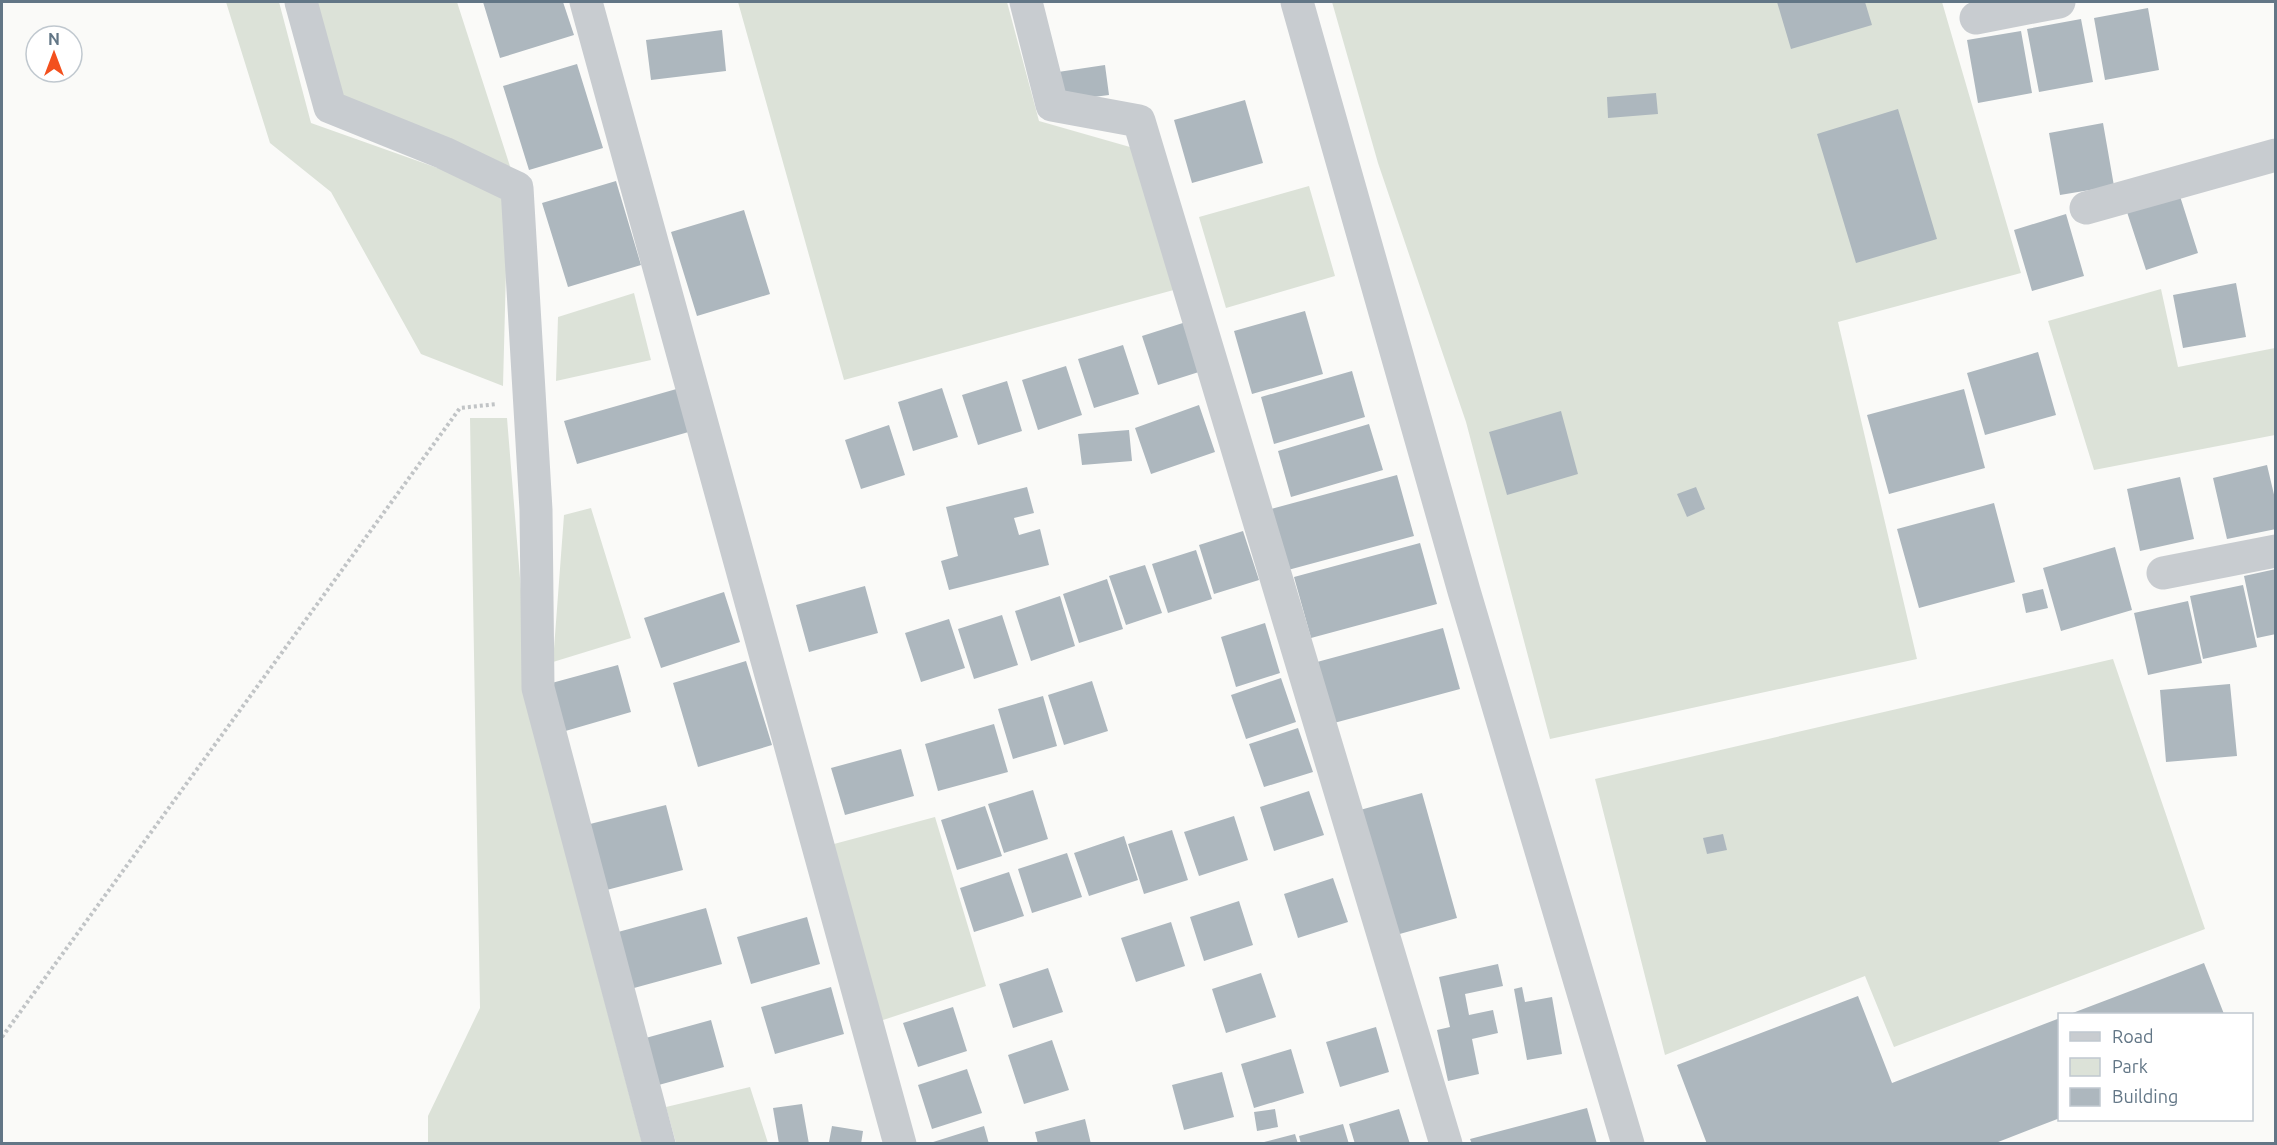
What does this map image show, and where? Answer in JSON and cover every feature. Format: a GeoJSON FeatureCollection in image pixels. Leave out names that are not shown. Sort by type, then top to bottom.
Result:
{"type":"FeatureCollection","features":[{"type":"Feature","properties":{"kind":"street"},"geometry":{"type":"LineString","coordinates":[[301,2],[330,107],[444,153],[517,188],[536,510],[538,688],[659,1143]]}},
{"type":"Feature","properties":{"kind":"street"},"geometry":{"type":"LineString","coordinates":[[586,2],[900,1143]]}},
{"type":"Feature","properties":{"kind":"street"},"geometry":{"type":"LineString","coordinates":[[1026,2],[1052,105],[1139,121],[1446,1143]]}},
{"type":"Feature","properties":{"kind":"street"},"geometry":{"type":"LineString","coordinates":[[1297,2],[1464,591],[1628,1143]]}},
{"type":"Feature","properties":{"kind":"street"},"geometry":{"type":"LineString","coordinates":[[1976,18],[2059,2]]}},
{"type":"Feature","properties":{"kind":"street"},"geometry":{"type":"LineString","coordinates":[[2085,208],[2276,155]]}},
{"type":"Feature","properties":{"kind":"street"},"geometry":{"type":"LineString","coordinates":[[2163,573],[2276,551]]}},
{"type":"Feature","properties":{"kind":"path"},"geometry":{"type":"LineString","coordinates":[[2,1037],[460,408],[529,400]]}},
{"type":"Feature","properties":{"kind":"green space"},"geometry":{"type":"Polygon","coordinates":[[[226,2],[279,2],[311,123],[508,193],[503,386],[421,354],[331,192],[270,143],[226,2]]]}},
{"type":"Feature","properties":{"kind":"green space"},"geometry":{"type":"Polygon","coordinates":[[[301,2],[457,2],[517,188],[330,107],[301,2]]]}},
{"type":"Feature","properties":{"kind":"green space"},"geometry":{"type":"Polygon","coordinates":[[[738,2],[1007,2],[1039,121],[1137,149],[1181,288],[844,380],[738,2]]]}},
{"type":"Feature","properties":{"kind":"green space"},"geometry":{"type":"Polygon","coordinates":[[[1332,2],[1942,2],[2021,273],[1838,322],[1917,659],[1550,739],[1466,422],[1378,163],[1332,2]]]}},
{"type":"Feature","properties":{"kind":"green space"},"geometry":{"type":"Polygon","coordinates":[[[1309,186],[1335,276],[1226,308],[1199,217],[1309,186]]]}},
{"type":"Feature","properties":{"kind":"green space"},"geometry":{"type":"Polygon","coordinates":[[[2161,289],[2178,367],[2275,348],[2275,435],[2094,470],[2048,321],[2161,289]]]}},
{"type":"Feature","properties":{"kind":"green space"},"geometry":{"type":"Polygon","coordinates":[[[634,293],[651,360],[556,381],[558,317],[634,293]]]}},
{"type":"Feature","properties":{"kind":"green space"},"geometry":{"type":"Polygon","coordinates":[[[470,418],[507,418],[532,726],[642,1143],[428,1143],[428,1116],[480,1008],[470,418]]]}},
{"type":"Feature","properties":{"kind":"green space"},"geometry":{"type":"Polygon","coordinates":[[[591,508],[631,638],[553,662],[564,515],[591,508]]]}},
{"type":"Feature","properties":{"kind":"green space"},"geometry":{"type":"Polygon","coordinates":[[[2113,659],[2205,929],[1894,1047],[1865,976],[1665,1055],[1595,779],[2113,659]]]}},
{"type":"Feature","properties":{"kind":"green space"},"geometry":{"type":"Polygon","coordinates":[[[935,817],[986,986],[868,1025],[819,848],[935,817]]]}},
{"type":"Feature","properties":{"kind":"green space"},"geometry":{"type":"Polygon","coordinates":[[[750,1087],[768,1143],[676,1143],[666,1107],[750,1087]]]}},
{"type":"Feature","properties":{"kind":"building"},"geometry":{"type":"Polygon","coordinates":[[[483,2],[563,2],[574,35],[500,58],[483,2]]]}},
{"type":"Feature","properties":{"kind":"building"},"geometry":{"type":"Polygon","coordinates":[[[1777,2],[1865,2],[1872,25],[1791,49],[1777,2]]]}},
{"type":"Feature","properties":{"kind":"building"},"geometry":{"type":"Polygon","coordinates":[[[2148,8],[2159,70],[2105,80],[2094,18],[2148,8]]]}},
{"type":"Feature","properties":{"kind":"building"},"geometry":{"type":"Polygon","coordinates":[[[2081,19],[2093,82],[2039,92],[2027,29],[2081,19]]]}},
{"type":"Feature","properties":{"kind":"building"},"geometry":{"type":"Polygon","coordinates":[[[722,30],[726,71],[651,80],[646,40],[722,30]]]}},
{"type":"Feature","properties":{"kind":"building"},"geometry":{"type":"Polygon","coordinates":[[[2021,31],[2032,93],[1978,103],[1967,40],[2021,31]]]}},
{"type":"Feature","properties":{"kind":"building"},"geometry":{"type":"Polygon","coordinates":[[[577,64],[603,148],[529,170],[503,86],[577,64]]]}},
{"type":"Feature","properties":{"kind":"building"},"geometry":{"type":"Polygon","coordinates":[[[1105,65],[1109,95],[1062,101],[1058,72],[1105,65]]]}},
{"type":"Feature","properties":{"kind":"building"},"geometry":{"type":"Polygon","coordinates":[[[1656,93],[1658,114],[1608,118],[1607,97],[1656,93]]]}},
{"type":"Feature","properties":{"kind":"building"},"geometry":{"type":"Polygon","coordinates":[[[1245,100],[1263,163],[1192,183],[1174,120],[1245,100]]]}},
{"type":"Feature","properties":{"kind":"building"},"geometry":{"type":"Polygon","coordinates":[[[1898,109],[1937,239],[1856,263],[1817,134],[1898,109]]]}},
{"type":"Feature","properties":{"kind":"building"},"geometry":{"type":"Polygon","coordinates":[[[2103,123],[2114,186],[2060,195],[2049,133],[2103,123]]]}},
{"type":"Feature","properties":{"kind":"building"},"geometry":{"type":"Polygon","coordinates":[[[616,181],[641,265],[568,287],[542,203],[616,181]]]}},
{"type":"Feature","properties":{"kind":"building"},"geometry":{"type":"Polygon","coordinates":[[[2179,193],[2198,253],[2146,270],[2126,209],[2179,193]]]}},
{"type":"Feature","properties":{"kind":"building"},"geometry":{"type":"Polygon","coordinates":[[[744,210],[770,294],[697,316],[671,232],[744,210]]]}},
{"type":"Feature","properties":{"kind":"building"},"geometry":{"type":"Polygon","coordinates":[[[2066,214],[2084,276],[2032,291],[2014,230],[2066,214]]]}},
{"type":"Feature","properties":{"kind":"building"},"geometry":{"type":"Polygon","coordinates":[[[2236,283],[2246,337],[2183,348],[2173,295],[2236,283]]]}},
{"type":"Feature","properties":{"kind":"building"},"geometry":{"type":"Polygon","coordinates":[[[1305,311],[1323,374],[1252,394],[1234,331],[1305,311]]]}},
{"type":"Feature","properties":{"kind":"building"},"geometry":{"type":"Polygon","coordinates":[[[1186,322],[1202,371],[1158,385],[1142,336],[1186,322]]]}},
{"type":"Feature","properties":{"kind":"building"},"geometry":{"type":"Polygon","coordinates":[[[1123,345],[1139,394],[1094,408],[1078,359],[1123,345]]]}},
{"type":"Feature","properties":{"kind":"building"},"geometry":{"type":"Polygon","coordinates":[[[2038,352],[2056,415],[1985,435],[1967,373],[2038,352]]]}},
{"type":"Feature","properties":{"kind":"building"},"geometry":{"type":"Polygon","coordinates":[[[1066,366],[1082,415],[1038,430],[1022,380],[1066,366]]]}},
{"type":"Feature","properties":{"kind":"building"},"geometry":{"type":"Polygon","coordinates":[[[1352,371],[1365,417],[1274,444],[1261,397],[1352,371]]]}},
{"type":"Feature","properties":{"kind":"building"},"geometry":{"type":"Polygon","coordinates":[[[1007,381],[1022,431],[978,445],[962,395],[1007,381]]]}},
{"type":"Feature","properties":{"kind":"building"},"geometry":{"type":"Polygon","coordinates":[[[680,388],[692,431],[577,464],[564,421],[680,388]]]}},
{"type":"Feature","properties":{"kind":"building"},"geometry":{"type":"Polygon","coordinates":[[[942,388],[958,437],[913,451],[898,402],[942,388]]]}},
{"type":"Feature","properties":{"kind":"building"},"geometry":{"type":"Polygon","coordinates":[[[1964,389],[1985,468],[1889,494],[1867,415],[1964,389]]]}},
{"type":"Feature","properties":{"kind":"building"},"geometry":{"type":"Polygon","coordinates":[[[1199,405],[1215,452],[1151,474],[1135,428],[1199,405]]]}},
{"type":"Feature","properties":{"kind":"building"},"geometry":{"type":"Polygon","coordinates":[[[1561,411],[1578,474],[1507,495],[1489,432],[1561,411]]]}},
{"type":"Feature","properties":{"kind":"building"},"geometry":{"type":"Polygon","coordinates":[[[1369,424],[1383,470],[1291,497],[1278,451],[1369,424]]]}},
{"type":"Feature","properties":{"kind":"building"},"geometry":{"type":"Polygon","coordinates":[[[889,425],[905,475],[861,489],[845,440],[889,425]]]}},
{"type":"Feature","properties":{"kind":"building"},"geometry":{"type":"Polygon","coordinates":[[[1129,430],[1132,461],[1082,465],[1078,434],[1129,430]]]}},
{"type":"Feature","properties":{"kind":"building"},"geometry":{"type":"Polygon","coordinates":[[[2267,465],[2276,503],[2276,529],[2227,539],[2213,478],[2267,465]]]}},
{"type":"Feature","properties":{"kind":"building"},"geometry":{"type":"Polygon","coordinates":[[[1397,475],[1414,536],[1288,570],[1271,509],[1397,475]]]}},
{"type":"Feature","properties":{"kind":"building"},"geometry":{"type":"Polygon","coordinates":[[[2180,477],[2194,539],[2140,551],[2127,489],[2180,477]]]}},
{"type":"Feature","properties":{"kind":"building"},"geometry":{"type":"Polygon","coordinates":[[[1027,487],[1034,513],[1014,518],[1019,535],[1040,529],[1049,565],[949,590],[941,561],[958,556],[946,507],[1027,487]]]}},
{"type":"Feature","properties":{"kind":"building"},"geometry":{"type":"Polygon","coordinates":[[[1696,487],[1705,509],[1687,517],[1677,494],[1696,487]]]}},
{"type":"Feature","properties":{"kind":"building"},"geometry":{"type":"Polygon","coordinates":[[[1994,503],[2015,582],[1919,608],[1897,529],[1994,503]]]}},
{"type":"Feature","properties":{"kind":"building"},"geometry":{"type":"Polygon","coordinates":[[[1243,531],[1259,580],[1214,594],[1199,545],[1243,531]]]}},
{"type":"Feature","properties":{"kind":"building"},"geometry":{"type":"Polygon","coordinates":[[[1420,543],[1437,604],[1311,638],[1294,577],[1420,543]]]}},
{"type":"Feature","properties":{"kind":"building"},"geometry":{"type":"Polygon","coordinates":[[[2115,547],[2132,610],[2061,631],[2043,568],[2115,547]]]}},
{"type":"Feature","properties":{"kind":"building"},"geometry":{"type":"Polygon","coordinates":[[[1196,550],[1212,599],[1168,613],[1152,564],[1196,550]]]}},
{"type":"Feature","properties":{"kind":"building"},"geometry":{"type":"Polygon","coordinates":[[[1145,565],[1162,613],[1126,625],[1109,576],[1145,565]]]}},
{"type":"Feature","properties":{"kind":"building"},"geometry":{"type":"Polygon","coordinates":[[[2276,569],[2276,634],[2257,638],[2244,576],[2276,569]]]}},
{"type":"Feature","properties":{"kind":"building"},"geometry":{"type":"Polygon","coordinates":[[[1107,579],[1123,629],[1079,643],[1063,594],[1107,579]]]}},
{"type":"Feature","properties":{"kind":"building"},"geometry":{"type":"Polygon","coordinates":[[[2243,585],[2257,647],[2203,659],[2190,596],[2243,585]]]}},
{"type":"Feature","properties":{"kind":"building"},"geometry":{"type":"Polygon","coordinates":[[[865,586],[878,633],[809,652],[796,605],[865,586]]]}},
{"type":"Feature","properties":{"kind":"building"},"geometry":{"type":"Polygon","coordinates":[[[2043,589],[2048,608],[2026,613],[2022,594],[2043,589]]]}},
{"type":"Feature","properties":{"kind":"building"},"geometry":{"type":"Polygon","coordinates":[[[724,592],[740,642],[661,668],[644,618],[724,592]]]}},
{"type":"Feature","properties":{"kind":"building"},"geometry":{"type":"Polygon","coordinates":[[[1060,596],[1075,646],[1031,661],[1015,611],[1060,596]]]}},
{"type":"Feature","properties":{"kind":"building"},"geometry":{"type":"Polygon","coordinates":[[[2188,601],[2202,663],[2148,675],[2134,613],[2188,601]]]}},
{"type":"Feature","properties":{"kind":"building"},"geometry":{"type":"Polygon","coordinates":[[[1002,615],[1018,665],[974,679],[958,629],[1002,615]]]}},
{"type":"Feature","properties":{"kind":"building"},"geometry":{"type":"Polygon","coordinates":[[[949,619],[965,668],[921,682],[905,633],[949,619]]]}},
{"type":"Feature","properties":{"kind":"building"},"geometry":{"type":"Polygon","coordinates":[[[1265,623],[1280,673],[1236,687],[1221,637],[1265,623]]]}},
{"type":"Feature","properties":{"kind":"building"},"geometry":{"type":"Polygon","coordinates":[[[1443,628],[1460,689],[1334,723],[1317,662],[1443,628]]]}},
{"type":"Feature","properties":{"kind":"building"},"geometry":{"type":"Polygon","coordinates":[[[746,661],[772,745],[698,767],[673,683],[746,661]]]}},
{"type":"Feature","properties":{"kind":"building"},"geometry":{"type":"Polygon","coordinates":[[[618,665],[631,712],[562,732],[548,684],[618,665]]]}},
{"type":"Feature","properties":{"kind":"building"},"geometry":{"type":"Polygon","coordinates":[[[1281,678],[1296,722],[1246,739],[1231,695],[1281,678]]]}},
{"type":"Feature","properties":{"kind":"building"},"geometry":{"type":"Polygon","coordinates":[[[1092,681],[1108,731],[1064,745],[1048,695],[1092,681]]]}},
{"type":"Feature","properties":{"kind":"building"},"geometry":{"type":"Polygon","coordinates":[[[2230,684],[2237,756],[2166,762],[2160,690],[2230,684]]]}},
{"type":"Feature","properties":{"kind":"building"},"geometry":{"type":"Polygon","coordinates":[[[1043,696],[1057,746],[1013,759],[998,709],[1043,696]]]}},
{"type":"Feature","properties":{"kind":"building"},"geometry":{"type":"Polygon","coordinates":[[[994,724],[1008,772],[938,791],[925,744],[994,724]]]}},
{"type":"Feature","properties":{"kind":"building"},"geometry":{"type":"Polygon","coordinates":[[[1298,728],[1313,772],[1264,787],[1249,744],[1298,728]]]}},
{"type":"Feature","properties":{"kind":"building"},"geometry":{"type":"Polygon","coordinates":[[[901,749],[914,796],[845,815],[831,768],[901,749]]]}},
{"type":"Feature","properties":{"kind":"building"},"geometry":{"type":"Polygon","coordinates":[[[1033,790],[1048,839],[1004,853],[988,804],[1033,790]]]}},
{"type":"Feature","properties":{"kind":"building"},"geometry":{"type":"Polygon","coordinates":[[[1309,791],[1324,835],[1274,851],[1260,807],[1309,791]]]}},
{"type":"Feature","properties":{"kind":"building"},"geometry":{"type":"Polygon","coordinates":[[[1422,793],[1457,918],[1396,935],[1360,810],[1422,793]]]}},
{"type":"Feature","properties":{"kind":"building"},"geometry":{"type":"Polygon","coordinates":[[[666,805],[683,870],[599,892],[582,826],[666,805]]]}},
{"type":"Feature","properties":{"kind":"building"},"geometry":{"type":"Polygon","coordinates":[[[985,806],[1002,856],[957,870],[941,820],[985,806]]]}},
{"type":"Feature","properties":{"kind":"building"},"geometry":{"type":"Polygon","coordinates":[[[1234,816],[1248,860],[1199,876],[1184,832],[1234,816]]]}},
{"type":"Feature","properties":{"kind":"building"},"geometry":{"type":"Polygon","coordinates":[[[1172,830],[1188,880],[1144,894],[1128,844],[1172,830]]]}},
{"type":"Feature","properties":{"kind":"building"},"geometry":{"type":"Polygon","coordinates":[[[1723,834],[1727,850],[1707,854],[1703,838],[1723,834]]]}},
{"type":"Feature","properties":{"kind":"building"},"geometry":{"type":"Polygon","coordinates":[[[1124,836],[1138,880],[1089,896],[1074,853],[1124,836]]]}},
{"type":"Feature","properties":{"kind":"building"},"geometry":{"type":"Polygon","coordinates":[[[1067,853],[1082,897],[1032,913],[1018,869],[1067,853]]]}},
{"type":"Feature","properties":{"kind":"building"},"geometry":{"type":"Polygon","coordinates":[[[1009,872],[1024,916],[974,932],[960,888],[1009,872]]]}},
{"type":"Feature","properties":{"kind":"building"},"geometry":{"type":"Polygon","coordinates":[[[1333,878],[1348,922],[1298,938],[1284,894],[1333,878]]]}},
{"type":"Feature","properties":{"kind":"building"},"geometry":{"type":"Polygon","coordinates":[[[1239,901],[1253,945],[1204,961],[1190,917],[1239,901]]]}},
{"type":"Feature","properties":{"kind":"building"},"geometry":{"type":"Polygon","coordinates":[[[706,908],[722,964],[634,988],[618,932],[706,908]]]}},
{"type":"Feature","properties":{"kind":"building"},"geometry":{"type":"Polygon","coordinates":[[[807,917],[820,964],[751,984],[737,937],[807,917]]]}},
{"type":"Feature","properties":{"kind":"building"},"geometry":{"type":"Polygon","coordinates":[[[1171,922],[1185,966],[1136,982],[1121,938],[1171,922]]]}},
{"type":"Feature","properties":{"kind":"building"},"geometry":{"type":"Polygon","coordinates":[[[2204,963],[2224,1013],[2073,1013],[2204,963]]]}},
{"type":"Feature","properties":{"kind":"building"},"geometry":{"type":"Polygon","coordinates":[[[1498,964],[1503,986],[1465,994],[1469,1015],[1493,1010],[1498,1033],[1472,1039],[1479,1074],[1448,1081],[1437,1030],[1450,1027],[1439,977],[1498,964]]]}},
{"type":"Feature","properties":{"kind":"building"},"geometry":{"type":"Polygon","coordinates":[[[1048,968],[1063,1012],[1013,1028],[999,984],[1048,968]]]}},
{"type":"Feature","properties":{"kind":"building"},"geometry":{"type":"Polygon","coordinates":[[[1261,973],[1276,1017],[1226,1033],[1212,989],[1261,973]]]}},
{"type":"Feature","properties":{"kind":"building"},"geometry":{"type":"Polygon","coordinates":[[[831,987],[844,1034],[775,1054],[761,1007],[831,987]]]}},
{"type":"Feature","properties":{"kind":"building"},"geometry":{"type":"Polygon","coordinates":[[[1522,987],[1525,1002],[1552,997],[1562,1054],[1527,1060],[1514,989],[1522,987]]]}},
{"type":"Feature","properties":{"kind":"building"},"geometry":{"type":"Polygon","coordinates":[[[1858,996],[1892,1083],[2058,1019],[2058,1119],[1993,1144],[1707,1144],[1677,1065],[1858,996]]]}},
{"type":"Feature","properties":{"kind":"building"},"geometry":{"type":"Polygon","coordinates":[[[953,1007],[967,1051],[918,1067],[903,1023],[953,1007]]]}},
{"type":"Feature","properties":{"kind":"building"},"geometry":{"type":"Polygon","coordinates":[[[711,1020],[724,1067],[655,1086],[642,1039],[711,1020]]]}},
{"type":"Feature","properties":{"kind":"building"},"geometry":{"type":"Polygon","coordinates":[[[1376,1027],[1389,1072],[1340,1087],[1326,1042],[1376,1027]]]}},
{"type":"Feature","properties":{"kind":"building"},"geometry":{"type":"Polygon","coordinates":[[[1052,1040],[1069,1090],[1024,1104],[1008,1055],[1052,1040]]]}},
{"type":"Feature","properties":{"kind":"building"},"geometry":{"type":"Polygon","coordinates":[[[1291,1049],[1304,1093],[1254,1108],[1241,1064],[1291,1049]]]}},
{"type":"Feature","properties":{"kind":"building"},"geometry":{"type":"Polygon","coordinates":[[[967,1069],[982,1113],[932,1129],[918,1085],[967,1069]]]}},
{"type":"Feature","properties":{"kind":"building"},"geometry":{"type":"Polygon","coordinates":[[[1222,1072],[1234,1117],[1184,1130],[1172,1085],[1222,1072]]]}},
{"type":"Feature","properties":{"kind":"building"},"geometry":{"type":"Polygon","coordinates":[[[802,1104],[809,1144],[779,1144],[773,1108],[802,1104]]]}},
{"type":"Feature","properties":{"kind":"building"},"geometry":{"type":"Polygon","coordinates":[[[1587,1108],[1597,1144],[1472,1144],[1470,1139],[1587,1108]]]}},
{"type":"Feature","properties":{"kind":"building"},"geometry":{"type":"Polygon","coordinates":[[[1275,1109],[1278,1127],[1257,1131],[1254,1112],[1275,1109]]]}},
{"type":"Feature","properties":{"kind":"building"},"geometry":{"type":"Polygon","coordinates":[[[1399,1109],[1410,1144],[1355,1144],[1349,1124],[1399,1109]]]}},
{"type":"Feature","properties":{"kind":"building"},"geometry":{"type":"Polygon","coordinates":[[[1085,1119],[1091,1144],[1038,1144],[1035,1132],[1085,1119]]]}},
{"type":"Feature","properties":{"kind":"building"},"geometry":{"type":"Polygon","coordinates":[[[1343,1124],[1349,1144],[1301,1144],[1299,1136],[1343,1124]]]}},
{"type":"Feature","properties":{"kind":"building"},"geometry":{"type":"Polygon","coordinates":[[[832,1126],[863,1131],[861,1144],[829,1142],[832,1126]]]}},
{"type":"Feature","properties":{"kind":"building"},"geometry":{"type":"Polygon","coordinates":[[[984,1126],[989,1144],[930,1144],[930,1143],[984,1126]]]}},
{"type":"Feature","properties":{"kind":"building"},"geometry":{"type":"Polygon","coordinates":[[[1295,1134],[1298,1144],[1260,1144],[1260,1143],[1295,1134]]]}}]}
